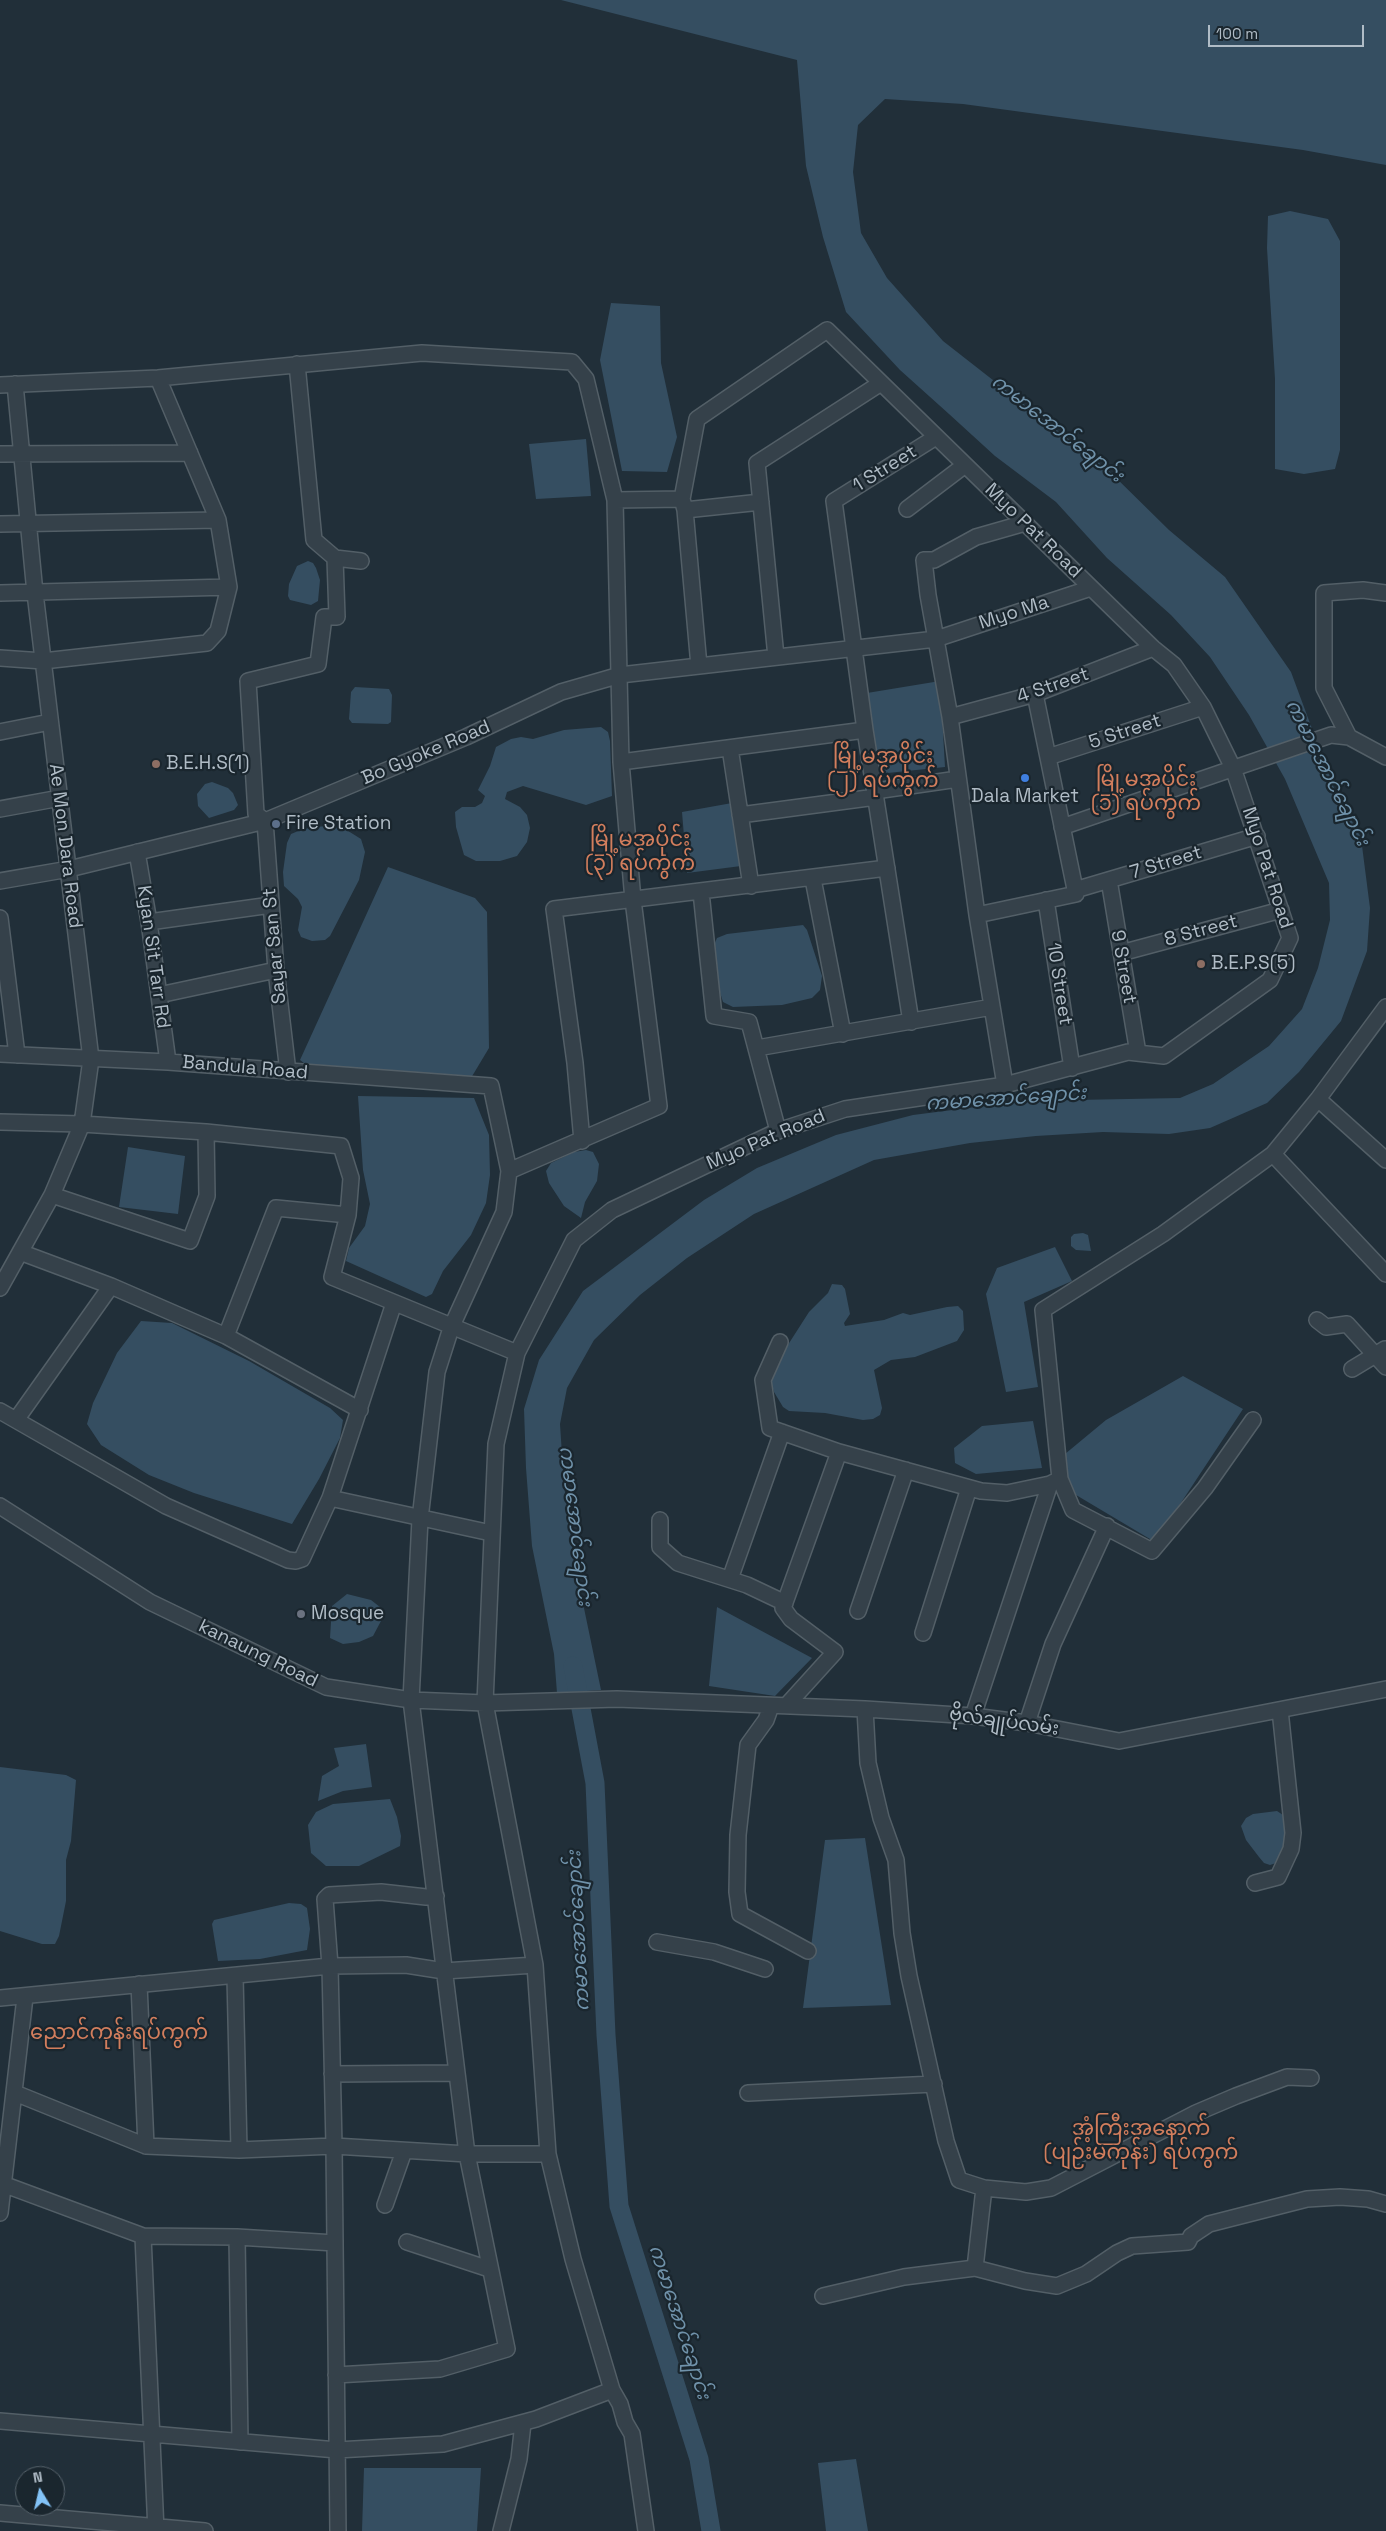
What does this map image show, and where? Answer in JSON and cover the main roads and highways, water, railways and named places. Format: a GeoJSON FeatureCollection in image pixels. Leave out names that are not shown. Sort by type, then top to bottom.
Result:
{"type":"FeatureCollection","features":[{"type":"Feature","properties":{"kind":"water"},"geometry":{"type":"Polygon","coordinates":[[[561,0],[1386,0],[1386,165],[1303,150],[963,104],[885,99],[858,125],[853,172],[861,233],[887,278],[943,341],[1108,470],[1169,530],[1225,577],[1291,672],[1334,788],[1361,838],[1370,908],[1367,951],[1341,1021],[1299,1072],[1267,1103],[1210,1128],[1169,1134],[1103,1132],[1036,1136],[970,1143],[874,1160],[754,1214],[687,1258],[640,1295],[594,1340],[567,1388],[560,1424],[564,1485],[574,1560],[601,1690],[557,1693],[554,1654],[532,1546],[524,1409],[539,1360],[583,1291],[704,1200],[757,1168],[836,1135],[913,1115],[1023,1101],[1180,1098],[1213,1084],[1269,1046],[1302,1009],[1318,968],[1330,920],[1329,883],[1285,779],[1249,715],[1210,657],[1171,615],[1107,558],[1056,502],[995,456],[900,370],[846,312],[823,237],[806,166],[797,60],[561,0]]]}},
{"type":"Feature","properties":{"kind":"water"},"geometry":{"type":"Polygon","coordinates":[[[1290,211],[1328,219],[1340,241],[1340,450],[1335,469],[1304,474],[1275,469],[1275,379],[1267,248],[1268,216],[1290,211]]]}},
{"type":"Feature","properties":{"kind":"water"},"geometry":{"type":"Polygon","coordinates":[[[611,303],[660,306],[661,363],[677,437],[667,472],[622,471],[600,360],[611,303]]]}},
{"type":"Feature","properties":{"kind":"water"},"geometry":{"type":"Polygon","coordinates":[[[586,439],[591,496],[536,499],[529,444],[586,439]]]}},
{"type":"Feature","properties":{"kind":"water"},"geometry":{"type":"Polygon","coordinates":[[[308,561],[313,563],[320,580],[318,601],[311,605],[290,600],[288,596],[289,584],[297,566],[308,561]]]}},
{"type":"Feature","properties":{"kind":"water"},"geometry":{"type":"Polygon","coordinates":[[[940,681],[945,767],[878,774],[867,693],[940,681]]]}},
{"type":"Feature","properties":{"kind":"water"},"geometry":{"type":"Polygon","coordinates":[[[355,687],[389,689],[392,695],[391,722],[388,724],[352,723],[349,719],[351,692],[355,687]]]}},
{"type":"Feature","properties":{"kind":"water"},"geometry":{"type":"Polygon","coordinates":[[[601,727],[608,732],[610,741],[612,796],[586,805],[523,786],[507,792],[505,799],[520,807],[527,815],[530,828],[527,842],[517,856],[500,861],[476,861],[464,855],[456,827],[455,812],[462,807],[475,807],[482,803],[485,796],[478,790],[490,766],[496,747],[511,739],[521,737],[533,739],[564,730],[601,727]]]}},
{"type":"Feature","properties":{"kind":"water"},"geometry":{"type":"Polygon","coordinates":[[[212,782],[228,788],[233,793],[238,805],[234,810],[209,818],[198,806],[197,794],[205,784],[212,782]]]}},
{"type":"Feature","properties":{"kind":"water"},"geometry":{"type":"Polygon","coordinates":[[[732,803],[741,866],[687,873],[682,812],[732,803]]]}},
{"type":"Feature","properties":{"kind":"water"},"geometry":{"type":"Polygon","coordinates":[[[325,826],[345,829],[361,839],[365,852],[359,880],[330,936],[325,940],[312,941],[301,937],[298,930],[302,907],[298,899],[284,886],[283,872],[287,843],[291,834],[303,829],[325,826]]]}},
{"type":"Feature","properties":{"kind":"water"},"geometry":{"type":"Polygon","coordinates":[[[388,867],[475,898],[487,912],[489,1048],[471,1078],[309,1067],[300,1060],[388,867]]]}},
{"type":"Feature","properties":{"kind":"water"},"geometry":{"type":"Polygon","coordinates":[[[803,925],[807,930],[822,976],[820,990],[812,998],[782,1005],[733,1007],[723,1002],[717,983],[714,945],[717,938],[727,934],[803,925]]]}},
{"type":"Feature","properties":{"kind":"water"},"geometry":{"type":"Polygon","coordinates":[[[358,1096],[474,1098],[489,1135],[490,1175],[486,1203],[471,1235],[443,1271],[432,1294],[426,1297],[346,1261],[349,1248],[365,1226],[370,1204],[363,1170],[358,1096]]]}},
{"type":"Feature","properties":{"kind":"water"},"geometry":{"type":"Polygon","coordinates":[[[128,1147],[185,1156],[178,1214],[119,1207],[128,1147]]]}},
{"type":"Feature","properties":{"kind":"water"},"geometry":{"type":"Polygon","coordinates":[[[586,1150],[593,1152],[599,1164],[597,1181],[585,1202],[581,1218],[564,1206],[549,1183],[546,1171],[551,1163],[574,1152],[586,1150]]]}},
{"type":"Feature","properties":{"kind":"water"},"geometry":{"type":"Polygon","coordinates":[[[1083,1233],[1088,1235],[1091,1251],[1076,1250],[1071,1246],[1071,1237],[1074,1234],[1083,1233]]]}},
{"type":"Feature","properties":{"kind":"water"},"geometry":{"type":"Polygon","coordinates":[[[1055,1247],[1072,1281],[1024,1302],[1038,1387],[1006,1392],[986,1294],[997,1268],[1055,1247]]]}},
{"type":"Feature","properties":{"kind":"water"},"geometry":{"type":"Polygon","coordinates":[[[832,1284],[842,1285],[845,1289],[850,1314],[844,1323],[845,1326],[884,1320],[903,1313],[910,1315],[947,1307],[958,1306],[963,1311],[964,1330],[957,1341],[915,1357],[891,1360],[874,1370],[882,1408],[880,1415],[873,1419],[863,1420],[825,1413],[789,1411],[783,1407],[771,1383],[773,1370],[784,1351],[809,1312],[828,1293],[832,1284]]]}},
{"type":"Feature","properties":{"kind":"water"},"geometry":{"type":"Polygon","coordinates":[[[141,1321],[172,1323],[249,1361],[330,1408],[343,1420],[340,1438],[319,1479],[292,1524],[194,1493],[149,1475],[101,1445],[87,1424],[93,1403],[117,1353],[141,1321]]]}},
{"type":"Feature","properties":{"kind":"water"},"geometry":{"type":"Polygon","coordinates":[[[1183,1376],[1243,1409],[1155,1542],[1066,1489],[1065,1454],[1106,1420],[1183,1376]]]}},
{"type":"Feature","properties":{"kind":"water"},"geometry":{"type":"Polygon","coordinates":[[[1033,1421],[1042,1468],[976,1474],[955,1463],[954,1448],[982,1426],[1033,1421]]]}},
{"type":"Feature","properties":{"kind":"water"},"geometry":{"type":"Polygon","coordinates":[[[347,1594],[371,1600],[380,1607],[381,1621],[373,1636],[359,1642],[343,1644],[330,1638],[332,1606],[347,1594]]]}},
{"type":"Feature","properties":{"kind":"water"},"geometry":{"type":"Polygon","coordinates":[[[717,1607],[812,1658],[775,1696],[709,1686],[717,1607]]]}},
{"type":"Feature","properties":{"kind":"water"},"geometry":{"type":"Polygon","coordinates":[[[366,1744],[372,1787],[343,1791],[318,1801],[322,1776],[339,1766],[334,1748],[366,1744]]]}},
{"type":"Feature","properties":{"kind":"water"},"geometry":{"type":"Polygon","coordinates":[[[0,1767],[66,1775],[76,1780],[71,1841],[66,1860],[66,1901],[59,1936],[55,1944],[42,1944],[0,1931],[0,1767]]]}},
{"type":"Feature","properties":{"kind":"water"},"geometry":{"type":"Polygon","coordinates":[[[390,1799],[397,1817],[401,1836],[400,1846],[359,1866],[326,1866],[311,1853],[308,1825],[316,1812],[333,1804],[390,1799]]]}},
{"type":"Feature","properties":{"kind":"water"},"geometry":{"type":"Polygon","coordinates":[[[1277,1811],[1283,1815],[1287,1826],[1284,1855],[1279,1862],[1270,1865],[1264,1863],[1246,1840],[1241,1826],[1246,1818],[1253,1814],[1277,1811]]]}},
{"type":"Feature","properties":{"kind":"water"},"geometry":{"type":"Polygon","coordinates":[[[865,1838],[891,2005],[803,2008],[825,1840],[865,1838]]]}},
{"type":"Feature","properties":{"kind":"water"},"geometry":{"type":"Polygon","coordinates":[[[289,1903],[301,1904],[307,1908],[310,1929],[307,1950],[260,1959],[218,1961],[212,1924],[214,1920],[289,1903]]]}},
{"type":"Feature","properties":{"kind":"water"},"geometry":{"type":"Polygon","coordinates":[[[856,2459],[868,2531],[826,2531],[818,2463],[856,2459]]]}},
{"type":"Feature","properties":{"kind":"water"},"geometry":{"type":"Polygon","coordinates":[[[364,2468],[481,2468],[477,2531],[362,2531],[364,2468]]]}},
{"type":"Feature","properties":{"kind":"waterway","name":"ကမာအောင်ချောင်း"},"geometry":{"type":"LineString","coordinates":[[573,1666],[595,1783],[606,2035],[619,2206],[699,2459],[711,2531]]}},
{"type":"Feature","properties":{"kind":"place","name":"B.E.H.S(1)"},"geometry":{"type":"Point","coordinates":[156,764]}},
{"type":"Feature","properties":{"kind":"place","name":"Dala Market"},"geometry":{"type":"Point","coordinates":[1025,778]}},
{"type":"Feature","properties":{"kind":"place","name":"Fire Station"},"geometry":{"type":"Point","coordinates":[276,824]}},
{"type":"Feature","properties":{"kind":"place","name":"B.E.P.S(5)"},"geometry":{"type":"Point","coordinates":[1201,964]}},
{"type":"Feature","properties":{"kind":"place","name":"Mosque"},"geometry":{"type":"Point","coordinates":[301,1614]}},
{"type":"Feature","properties":{"kind":"district","name":"မြို့မအပိုင်း (၂) ရပ်ကွက်"},"geometry":{"type":"Point","coordinates":[883,769]}},
{"type":"Feature","properties":{"kind":"district","name":"မြို့မအပိုင်း (၁) ရပ်ကွက်"},"geometry":{"type":"Point","coordinates":[1146,792]}},
{"type":"Feature","properties":{"kind":"district","name":"မြို့မအပိုင်း (၃) ရပ်ကွက်"},"geometry":{"type":"Point","coordinates":[640,852]}},
{"type":"Feature","properties":{"kind":"district","name":"ညောင်ကုန်းရပ်ကွက်"},"geometry":{"type":"Point","coordinates":[119,2033]}},
{"type":"Feature","properties":{"kind":"district","name":"အံ့ကြီးအနောက် (ပျဉ်းမကုန်း) ရပ်ကွက်"},"geometry":{"type":"Point","coordinates":[1141,2141]}}]}
